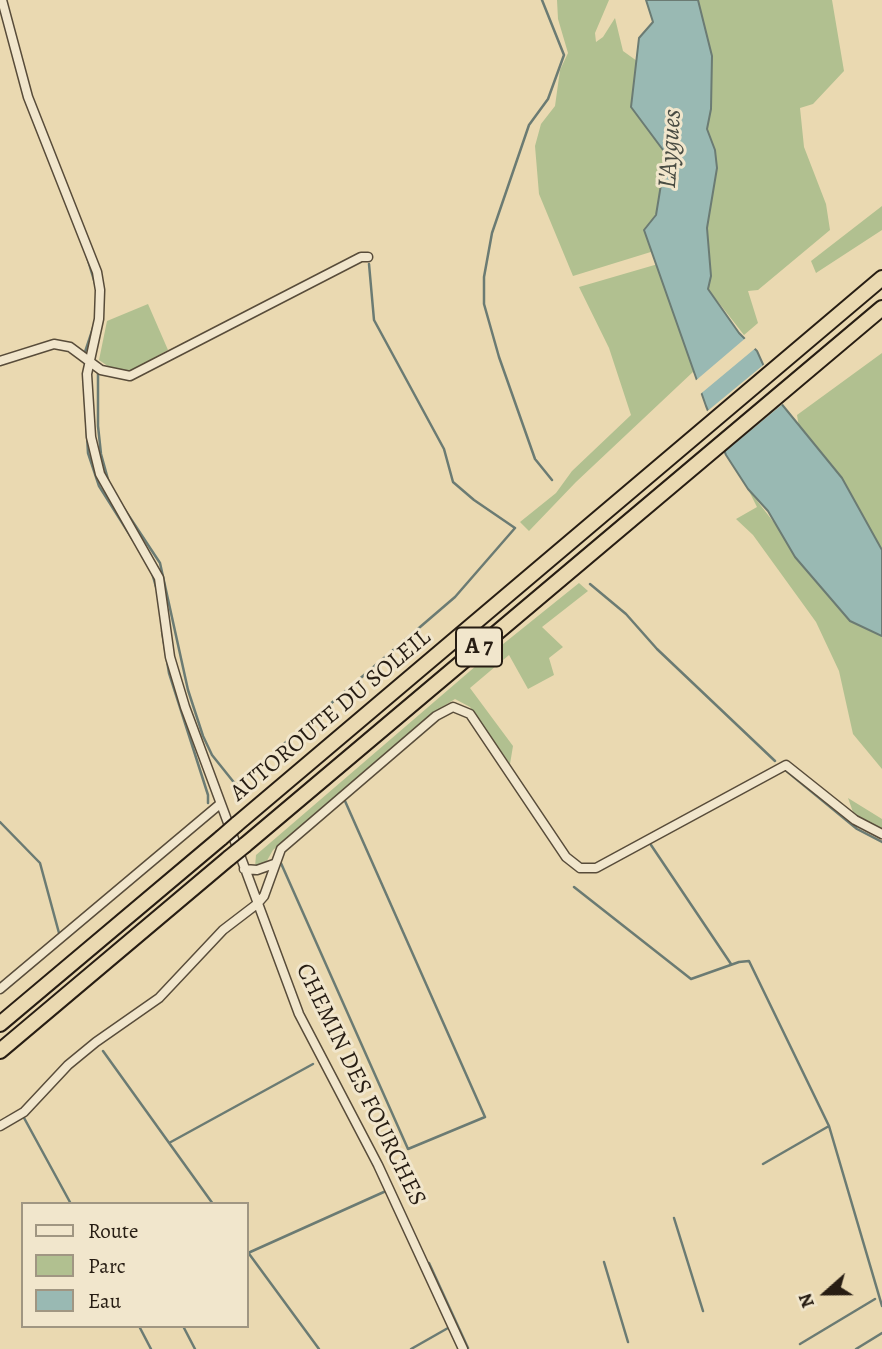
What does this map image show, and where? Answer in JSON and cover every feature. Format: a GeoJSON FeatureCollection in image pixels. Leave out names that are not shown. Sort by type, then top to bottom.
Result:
{"type":"FeatureCollection","features":[{"type":"Feature","properties":{"kind":"highway","name":"AUTOROUTE DU SOLEIL"},"geometry":{"type":"LineString","coordinates":[[0,1024],[777,370],[882,278]]}},
{"type":"Feature","properties":{"kind":"highway","name":"AUTOROUTE DU SOLEIL"},"geometry":{"type":"LineString","coordinates":[[0,1051],[882,308]]}},
{"type":"Feature","properties":{"kind":"street","name":"CHEMIN DES FOURCHES"},"geometry":{"type":"LineString","coordinates":[[2,0],[28,97],[97,272],[101,304],[89,360],[94,455],[110,496],[145,549],[159,578],[170,657],[185,707],[308,1034],[357,1122],[418,1247],[463,1349]]}},
{"type":"Feature","properties":{"kind":"street"},"geometry":{"type":"LineString","coordinates":[[0,361],[54,344],[70,347],[101,370],[130,376],[360,257],[368,257]]}},
{"type":"Feature","properties":{"kind":"street"},"geometry":{"type":"LineString","coordinates":[[0,1126],[24,1112],[68,1065],[96,1042],[159,998],[223,930],[257,904],[264,895],[281,849],[436,716],[453,707],[470,714],[566,857],[580,868],[596,868],[786,765],[855,820],[882,834]]}},
{"type":"Feature","properties":{"kind":"street"},"geometry":{"type":"LineString","coordinates":[[0,989],[222,808]]}},
{"type":"Feature","properties":{"kind":"street"},"geometry":{"type":"LineString","coordinates":[[244,869],[257,870],[274,864]]}},
{"type":"Feature","properties":{"kind":"green space"},"geometry":{"type":"Polygon","coordinates":[[[557,0],[609,0],[595,33],[596,42],[603,37],[615,18],[623,51],[637,61],[631,107],[666,154],[656,215],[644,230],[654,251],[573,276],[539,194],[535,146],[541,124],[555,106],[560,70],[568,53],[558,19],[557,0]]]}},
{"type":"Feature","properties":{"kind":"green space"},"geometry":{"type":"Polygon","coordinates":[[[698,0],[832,0],[844,71],[813,104],[800,108],[804,147],[826,204],[830,230],[758,290],[748,291],[758,323],[744,335],[708,289],[711,276],[707,228],[717,168],[715,150],[707,129],[711,109],[712,56],[698,0]]]}},
{"type":"Feature","properties":{"kind":"green space"},"geometry":{"type":"Polygon","coordinates":[[[882,206],[882,230],[816,273],[811,261],[882,206]]]}},
{"type":"Feature","properties":{"kind":"green space"},"geometry":{"type":"Polygon","coordinates":[[[658,264],[694,371],[576,482],[529,531],[520,522],[556,493],[572,471],[631,415],[609,348],[579,287],[658,264]]]}},
{"type":"Feature","properties":{"kind":"green space"},"geometry":{"type":"Polygon","coordinates":[[[148,304],[168,350],[128,372],[112,369],[99,360],[107,321],[148,304]]]}},
{"type":"Feature","properties":{"kind":"green space"},"geometry":{"type":"Polygon","coordinates":[[[882,353],[882,550],[842,478],[799,427],[797,415],[882,353]]]}},
{"type":"Feature","properties":{"kind":"green space"},"geometry":{"type":"Polygon","coordinates":[[[748,489],[850,621],[882,636],[882,769],[853,734],[839,671],[816,622],[753,535],[736,519],[757,507],[748,489]]]}},
{"type":"Feature","properties":{"kind":"green space"},"geometry":{"type":"Polygon","coordinates":[[[579,583],[588,591],[542,627],[563,647],[549,658],[554,675],[528,689],[509,655],[470,688],[513,746],[510,764],[470,707],[455,699],[439,709],[273,850],[264,866],[255,867],[256,855],[477,665],[579,583]]]}},
{"type":"Feature","properties":{"kind":"green space"},"geometry":{"type":"Polygon","coordinates":[[[848,798],[882,819],[882,830],[854,815],[848,798]]]}},
{"type":"Feature","properties":{"kind":"water","name":"L'Aygues"},"geometry":{"type":"Polygon","coordinates":[[[646,0],[698,0],[712,56],[711,109],[707,129],[715,150],[717,168],[707,228],[711,276],[708,289],[739,333],[757,351],[780,402],[842,478],[882,550],[882,636],[850,621],[795,557],[768,511],[748,489],[726,455],[706,406],[644,230],[656,215],[666,154],[631,107],[639,38],[653,22],[646,0]]]}},
{"type":"Feature","properties":{"kind":"pier"},"geometry":{"type":"Polygon","coordinates":[[[748,336],[758,346],[698,396],[694,382],[748,336]]]}},
{"type":"Feature","properties":{"kind":"pier"},"geometry":{"type":"Polygon","coordinates":[[[767,362],[785,402],[722,454],[705,413],[767,362]]]}},
{"type":"Feature","properties":{"kind":"waterway"},"geometry":{"type":"LineString","coordinates":[[542,0],[564,55],[548,99],[529,125],[492,233],[484,277],[484,304],[499,357],[535,459],[552,480]]}},
{"type":"Feature","properties":{"kind":"waterway"},"geometry":{"type":"LineString","coordinates":[[32,117],[41,140]]}},
{"type":"Feature","properties":{"kind":"waterway"},"geometry":{"type":"LineString","coordinates":[[87,257],[96,287]]}},
{"type":"Feature","properties":{"kind":"waterway"},"geometry":{"type":"LineString","coordinates":[[121,504],[160,563],[188,690],[203,736],[212,755],[236,785],[455,597],[515,528],[453,482],[444,449],[374,320],[369,264]]}},
{"type":"Feature","properties":{"kind":"waterway"},"geometry":{"type":"LineString","coordinates":[[85,352],[94,325]]}},
{"type":"Feature","properties":{"kind":"waterway"},"geometry":{"type":"LineString","coordinates":[[98,372],[98,426],[101,454],[109,483]]}},
{"type":"Feature","properties":{"kind":"waterway"},"geometry":{"type":"LineString","coordinates":[[84,384],[88,453],[99,486],[133,540]]}},
{"type":"Feature","properties":{"kind":"waterway"},"geometry":{"type":"LineString","coordinates":[[152,573],[156,587]]}},
{"type":"Feature","properties":{"kind":"waterway"},"geometry":{"type":"LineString","coordinates":[[590,584],[626,614],[657,649],[775,761]]}},
{"type":"Feature","properties":{"kind":"waterway"},"geometry":{"type":"LineString","coordinates":[[162,631],[169,673],[208,795],[208,803]]}},
{"type":"Feature","properties":{"kind":"waterway"},"geometry":{"type":"LineString","coordinates":[[784,769],[857,829],[882,842]]}},
{"type":"Feature","properties":{"kind":"waterway"},"geometry":{"type":"LineString","coordinates":[[280,861],[408,1149],[485,1117],[345,801]]}},
{"type":"Feature","properties":{"kind":"waterway"},"geometry":{"type":"LineString","coordinates":[[0,822],[40,863],[59,933]]}},
{"type":"Feature","properties":{"kind":"waterway"},"geometry":{"type":"LineString","coordinates":[[651,845],[731,964]]}},
{"type":"Feature","properties":{"kind":"waterway"},"geometry":{"type":"LineString","coordinates":[[574,887],[691,979],[749,961],[829,1126],[882,1306]]}},
{"type":"Feature","properties":{"kind":"waterway"},"geometry":{"type":"LineString","coordinates":[[103,1051],[212,1202]]}},
{"type":"Feature","properties":{"kind":"waterway"},"geometry":{"type":"LineString","coordinates":[[169,1143],[313,1064]]}},
{"type":"Feature","properties":{"kind":"waterway"},"geometry":{"type":"LineString","coordinates":[[23,1116],[70,1202]]}},
{"type":"Feature","properties":{"kind":"waterway"},"geometry":{"type":"LineString","coordinates":[[763,1164],[829,1126]]}},
{"type":"Feature","properties":{"kind":"waterway"},"geometry":{"type":"LineString","coordinates":[[248,1253],[386,1191]]}},
{"type":"Feature","properties":{"kind":"waterway"},"geometry":{"type":"LineString","coordinates":[[674,1218],[703,1311]]}},
{"type":"Feature","properties":{"kind":"waterway"},"geometry":{"type":"LineString","coordinates":[[248,1252],[319,1349]]}},
{"type":"Feature","properties":{"kind":"waterway"},"geometry":{"type":"LineString","coordinates":[[604,1262],[628,1342]]}},
{"type":"Feature","properties":{"kind":"waterway"},"geometry":{"type":"LineString","coordinates":[[429,1263],[468,1348]]}},
{"type":"Feature","properties":{"kind":"waterway"},"geometry":{"type":"LineString","coordinates":[[800,1344],[875,1299]]}},
{"type":"Feature","properties":{"kind":"waterway"},"geometry":{"type":"LineString","coordinates":[[140,1328],[151,1349]]}},
{"type":"Feature","properties":{"kind":"waterway"},"geometry":{"type":"LineString","coordinates":[[184,1328],[195,1349]]}},
{"type":"Feature","properties":{"kind":"waterway"},"geometry":{"type":"LineString","coordinates":[[411,1349],[448,1328]]}},
{"type":"Feature","properties":{"kind":"waterway"},"geometry":{"type":"LineString","coordinates":[[856,1349],[882,1333]]}}]}
